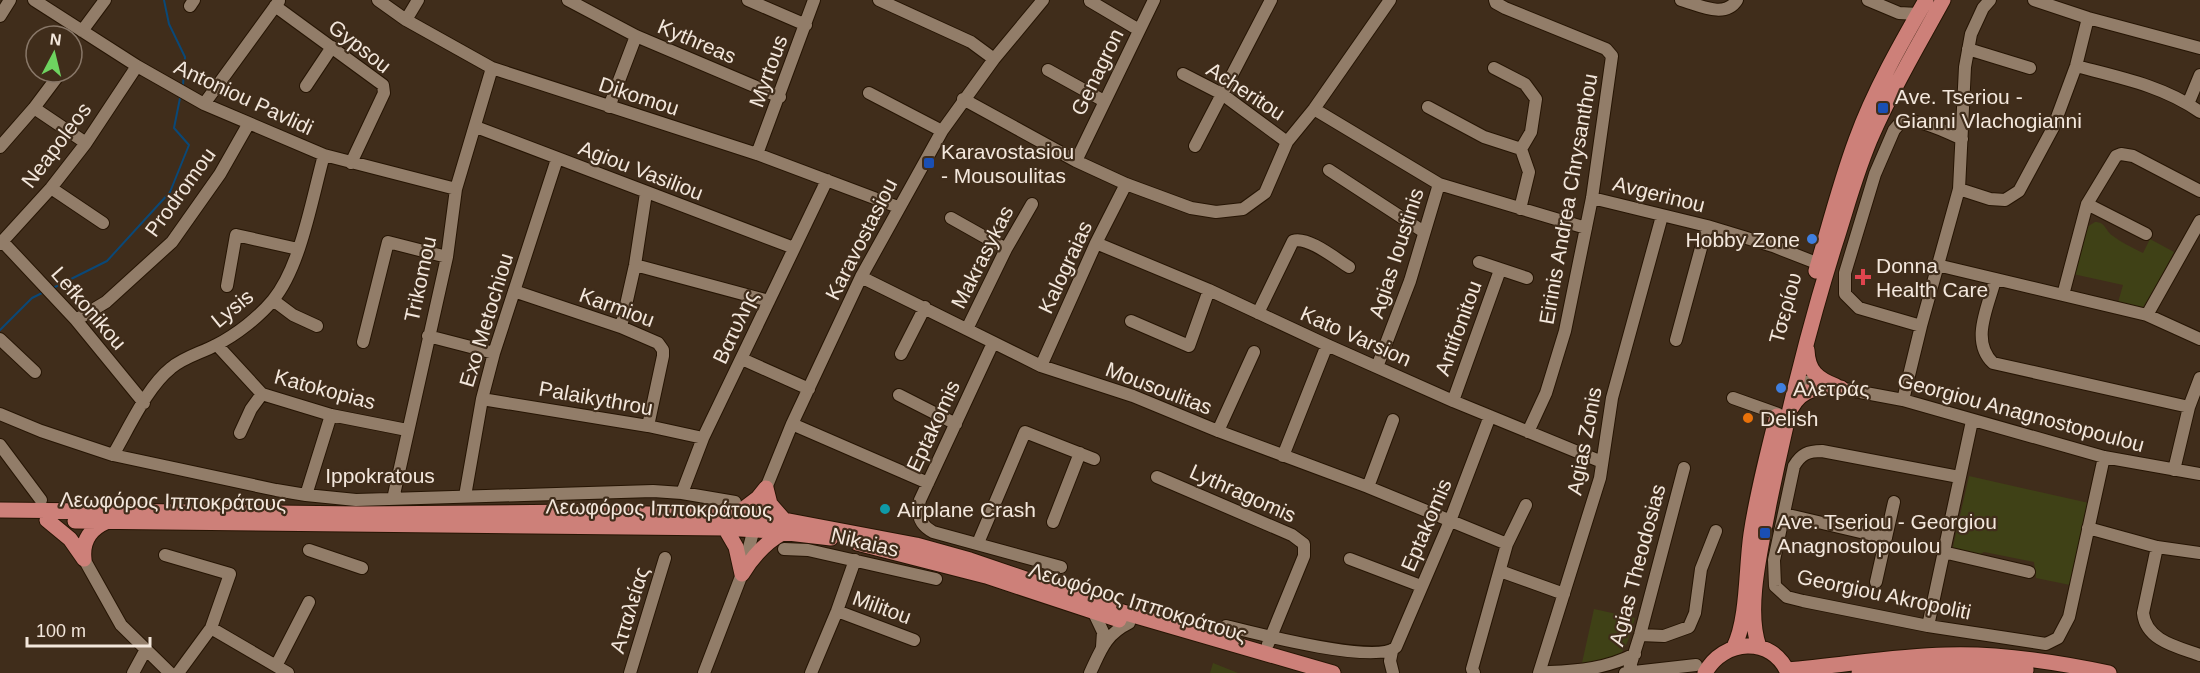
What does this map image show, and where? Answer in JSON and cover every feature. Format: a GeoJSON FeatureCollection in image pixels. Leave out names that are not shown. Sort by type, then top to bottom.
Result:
{"type":"FeatureCollection","features":[{"type":"Feature","properties":{"kind":"main road","name":"Τσερίου"},"geometry":{"type":"LineString","coordinates":[[1759,647],[1754,624],[1757,570],[1782,419],[1833,207],[1872,100],[1926,0]]}},
{"type":"Feature","properties":{"kind":"main road","name":"Τσερίου"},"geometry":{"type":"LineString","coordinates":[[1734,647],[1741,631],[1751,533],[1762,473],[1796,383],[1807,337],[1848,202],[1872,134],[1892,92],[1943,0]]}},
{"type":"Feature","properties":{"kind":"main road"},"geometry":{"type":"LineString","coordinates":[[1807,337],[1807,355],[1812,371],[1818,379],[1841,388]]}},
{"type":"Feature","properties":{"kind":"main road"},"geometry":{"type":"LineString","coordinates":[[1782,419],[1804,393],[1820,387],[1841,388]]}},
{"type":"Feature","properties":{"kind":"main road"},"geometry":{"type":"LineString","coordinates":[[742,574],[733,540],[731,516],[758,498],[766,488]]}},
{"type":"Feature","properties":{"kind":"main road"},"geometry":{"type":"LineString","coordinates":[[742,574],[764,545],[784,526],[770,504],[766,488]]}},
{"type":"Feature","properties":{"kind":"main road","name":"Λεωφόρος Ιπποκράτους"},"geometry":{"type":"LineString","coordinates":[[0,510],[360,514],[581,512],[731,516],[784,526],[860,533],[916,545],[970,560],[1119,611],[1333,673]]}},
{"type":"Feature","properties":{"kind":"main road","name":"Λεωφόρος Ιπποκράτους"},"geometry":{"type":"LineString","coordinates":[[0,520],[106,522],[731,516]]}},
{"type":"Feature","properties":{"kind":"main road"},"geometry":{"type":"LineString","coordinates":[[47,520],[70,539],[84,559]]}},
{"type":"Feature","properties":{"kind":"main road"},"geometry":{"type":"LineString","coordinates":[[84,559],[84,544],[88,535],[96,527],[106,522]]}},
{"type":"Feature","properties":{"kind":"main road","name":"Λεωφόρος Ιπποκράτους"},"geometry":{"type":"LineString","coordinates":[[784,526],[986,576],[1094,613],[1297,673]]}},
{"type":"Feature","properties":{"kind":"main road"},"geometry":{"type":"LineString","coordinates":[[1700,669],[1721,653],[1734,647],[1744,646],[1759,647],[1775,656],[1787,671],[1859,661],[1947,654],[2073,665],[2109,673]]}},
{"type":"Feature","properties":{"kind":"main road"},"geometry":{"type":"LineString","coordinates":[[1859,673],[1953,666],[2050,673]]}},
{"type":"Feature","properties":{"kind":"street"},"geometry":{"type":"LineString","coordinates":[[0,16],[10,0]]}},
{"type":"Feature","properties":{"kind":"street","name":"Antoniou Pavlidi"},"geometry":{"type":"LineString","coordinates":[[34,0],[71,24]]}},
{"type":"Feature","properties":{"kind":"street"},"geometry":{"type":"LineString","coordinates":[[84,28],[105,0]]}},
{"type":"Feature","properties":{"kind":"street","name":"Dikomou"},"geometry":{"type":"LineString","coordinates":[[378,0],[406,20],[492,68],[757,154],[898,207]]}},
{"type":"Feature","properties":{"kind":"street"},"geometry":{"type":"LineString","coordinates":[[406,20],[418,0]]}},
{"type":"Feature","properties":{"kind":"street"},"geometry":{"type":"LineString","coordinates":[[748,0],[806,25]]}},
{"type":"Feature","properties":{"kind":"street","name":"Myrtous"},"geometry":{"type":"LineString","coordinates":[[757,154],[814,0]]}},
{"type":"Feature","properties":{"kind":"street","name":"Karavostasiou"},"geometry":{"type":"LineString","coordinates":[[742,574],[766,488],[792,424],[861,277],[942,131],[963,99],[1042,0]]}},
{"type":"Feature","properties":{"kind":"street","name":"Genagron"},"geometry":{"type":"LineString","coordinates":[[1076,161],[1154,0]]}},
{"type":"Feature","properties":{"kind":"street"},"geometry":{"type":"LineString","coordinates":[[1195,147],[1271,0]]}},
{"type":"Feature","properties":{"kind":"street"},"geometry":{"type":"LineString","coordinates":[[963,99],[1076,161],[1126,184],[1191,208],[1216,212],[1244,209],[1265,193],[1287,142],[1314,109],[1390,0]]}},
{"type":"Feature","properties":{"kind":"street","name":"Eirinis Andrea Chrysanthou"},"geometry":{"type":"LineString","coordinates":[[1495,0],[1505,8],[1606,50],[1612,56],[1592,198],[1565,331],[1546,393],[1528,432]]}},
{"type":"Feature","properties":{"kind":"street"},"geometry":{"type":"LineString","coordinates":[[1681,0],[1722,11],[1732,7],[1737,0]]}},
{"type":"Feature","properties":{"kind":"street"},"geometry":{"type":"LineString","coordinates":[[1868,0],[1899,13],[1918,14]]}},
{"type":"Feature","properties":{"kind":"street"},"geometry":{"type":"LineString","coordinates":[[1903,400],[1959,189],[1968,49],[1971,34],[1983,8],[1990,0]]}},
{"type":"Feature","properties":{"kind":"street"},"geometry":{"type":"LineString","coordinates":[[2034,0],[2088,18],[2200,48]]}},
{"type":"Feature","properties":{"kind":"street"},"geometry":{"type":"LineString","coordinates":[[884,1],[971,42],[994,59]]}},
{"type":"Feature","properties":{"kind":"street"},"geometry":{"type":"LineString","coordinates":[[1090,1],[1139,30]]}},
{"type":"Feature","properties":{"kind":"street","name":"Kythreas"},"geometry":{"type":"LineString","coordinates":[[576,2],[636,36],[780,97]]}},
{"type":"Feature","properties":{"kind":"street"},"geometry":{"type":"LineString","coordinates":[[204,104],[278,3]]}},
{"type":"Feature","properties":{"kind":"street","name":"Gypsou"},"geometry":{"type":"LineString","coordinates":[[278,3],[332,47],[381,82],[384,93],[351,163]]}},
{"type":"Feature","properties":{"kind":"street"},"geometry":{"type":"LineString","coordinates":[[1899,13],[1908,30]]}},
{"type":"Feature","properties":{"kind":"street"},"geometry":{"type":"LineString","coordinates":[[1959,189],[1990,199],[2006,200],[2019,191],[2053,128],[2076,66],[2088,18]]}},
{"type":"Feature","properties":{"kind":"street","name":"Antoniou Pavlidi"},"geometry":{"type":"LineString","coordinates":[[84,32],[204,104],[324,155],[456,189]]}},
{"type":"Feature","properties":{"kind":"street"},"geometry":{"type":"LineString","coordinates":[[609,107],[636,36]]}},
{"type":"Feature","properties":{"kind":"street"},"geometry":{"type":"LineString","coordinates":[[306,86],[332,47]]}},
{"type":"Feature","properties":{"kind":"street"},"geometry":{"type":"LineString","coordinates":[[1968,49],[2031,68]]}},
{"type":"Feature","properties":{"kind":"street","name":"Neapoleos"},"geometry":{"type":"LineString","coordinates":[[1,242],[51,188],[86,143],[137,66]]}},
{"type":"Feature","properties":{"kind":"street"},"geometry":{"type":"LineString","coordinates":[[2076,66],[2139,83],[2188,104],[2200,112]]}},
{"type":"Feature","properties":{"kind":"street","name":"Trikomou"},"geometry":{"type":"LineString","coordinates":[[393,499],[447,257],[456,189],[492,68]]}},
{"type":"Feature","properties":{"kind":"street"},"geometry":{"type":"LineString","coordinates":[[1494,68],[1525,84],[1536,99],[1531,132],[1521,149],[1529,172],[1520,209]]}},
{"type":"Feature","properties":{"kind":"street"},"geometry":{"type":"LineString","coordinates":[[1048,70],[1104,101]]}},
{"type":"Feature","properties":{"kind":"street","name":"Acheritou"},"geometry":{"type":"LineString","coordinates":[[1183,74],[1222,94],[1287,142]]}},
{"type":"Feature","properties":{"kind":"street"},"geometry":{"type":"LineString","coordinates":[[2188,104],[2200,75]]}},
{"type":"Feature","properties":{"kind":"street"},"geometry":{"type":"LineString","coordinates":[[0,147],[52,84]]}},
{"type":"Feature","properties":{"kind":"street"},"geometry":{"type":"LineString","coordinates":[[869,93],[942,131]]}},
{"type":"Feature","properties":{"kind":"street"},"geometry":{"type":"LineString","coordinates":[[1428,107],[1484,137],[1521,149]]}},
{"type":"Feature","properties":{"kind":"street"},"geometry":{"type":"LineString","coordinates":[[34,108],[86,143]]}},
{"type":"Feature","properties":{"kind":"street"},"geometry":{"type":"LineString","coordinates":[[1314,109],[1439,184],[1586,228]]}},
{"type":"Feature","properties":{"kind":"street"},"geometry":{"type":"LineString","coordinates":[[1921,326],[1859,308],[1845,294],[1845,273],[1875,174],[1894,130],[1900,123],[1914,122],[1948,132],[1962,139]]}},
{"type":"Feature","properties":{"kind":"street","name":"Prodromou"},"geometry":{"type":"LineString","coordinates":[[76,320],[106,302],[172,242],[220,174],[249,123]]}},
{"type":"Feature","properties":{"kind":"street","name":"Agiou Vasiliou"},"geometry":{"type":"LineString","coordinates":[[476,127],[794,248]]}},
{"type":"Feature","properties":{"kind":"street"},"geometry":{"type":"LineString","coordinates":[[2063,295],[2087,204],[2112,161],[2121,154],[2133,156],[2200,191]]}},
{"type":"Feature","properties":{"kind":"street","name":"Lysis"},"geometry":{"type":"LineString","coordinates":[[113,455],[158,382],[171,368],[217,345],[250,322],[273,300],[289,274],[298,249],[324,155]]}},
{"type":"Feature","properties":{"kind":"street","name":"Exo Metochiou"},"geometry":{"type":"LineString","coordinates":[[465,496],[482,399],[494,353],[558,159]]}},
{"type":"Feature","properties":{"kind":"street"},"geometry":{"type":"LineString","coordinates":[[1329,170],[1424,232]]}},
{"type":"Feature","properties":{"kind":"street","name":"Βατυλης"},"geometry":{"type":"LineString","coordinates":[[682,493],[703,438],[827,180]]}},
{"type":"Feature","properties":{"kind":"street","name":"Kalograias"},"geometry":{"type":"LineString","coordinates":[[1041,366],[1096,243],[1126,184]]}},
{"type":"Feature","properties":{"kind":"street","name":"Agias Ioustinis"},"geometry":{"type":"LineString","coordinates":[[1377,367],[1410,281],[1439,184]]}},
{"type":"Feature","properties":{"kind":"street"},"geometry":{"type":"LineString","coordinates":[[51,188],[103,223]]}},
{"type":"Feature","properties":{"kind":"street"},"geometry":{"type":"LineString","coordinates":[[621,327],[635,265],[646,193]]}},
{"type":"Feature","properties":{"kind":"street","name":"Avgerinou"},"geometry":{"type":"LineString","coordinates":[[1592,198],[1707,226],[1773,246],[1819,264]]}},
{"type":"Feature","properties":{"kind":"street","name":"Makrasykas"},"geometry":{"type":"LineString","coordinates":[[967,329],[1006,249],[1032,204]]}},
{"type":"Feature","properties":{"kind":"street"},"geometry":{"type":"LineString","coordinates":[[2087,204],[2146,234]]}},
{"type":"Feature","properties":{"kind":"street","name":"Agias Zonis"},"geometry":{"type":"LineString","coordinates":[[1544,673],[1564,594],[1600,478],[1612,398],[1662,216]]}},
{"type":"Feature","properties":{"kind":"street"},"geometry":{"type":"LineString","coordinates":[[951,218],[1006,249]]}},
{"type":"Feature","properties":{"kind":"street"},"geometry":{"type":"LineString","coordinates":[[2147,315],[2200,221]]}},
{"type":"Feature","properties":{"kind":"street"},"geometry":{"type":"LineString","coordinates":[[1676,340],[1707,226]]}},
{"type":"Feature","properties":{"kind":"street"},"geometry":{"type":"LineString","coordinates":[[227,286],[236,235],[298,249]]}},
{"type":"Feature","properties":{"kind":"street"},"geometry":{"type":"LineString","coordinates":[[1258,313],[1293,241],[1308,242],[1349,267]]}},
{"type":"Feature","properties":{"kind":"street","name":"Lefkonikou"},"geometry":{"type":"LineString","coordinates":[[1,242],[76,320],[144,403]]}},
{"type":"Feature","properties":{"kind":"street"},"geometry":{"type":"LineString","coordinates":[[363,342],[388,242],[447,257]]}},
{"type":"Feature","properties":{"kind":"street","name":"Kato Varsion"},"geometry":{"type":"LineString","coordinates":[[1096,243],[1209,290],[1453,400],[1602,462]]}},
{"type":"Feature","properties":{"kind":"street"},"geometry":{"type":"LineString","coordinates":[[1479,262],[1527,278]]}},
{"type":"Feature","properties":{"kind":"street"},"geometry":{"type":"LineString","coordinates":[[635,265],[769,302]]}},
{"type":"Feature","properties":{"kind":"street"},"geometry":{"type":"LineString","coordinates":[[1937,265],[2147,315],[2200,339]]}},
{"type":"Feature","properties":{"kind":"street","name":"Antifonitou"},"geometry":{"type":"LineString","coordinates":[[1453,400],[1500,270]]}},
{"type":"Feature","properties":{"kind":"street","name":"Mousoulitas"},"geometry":{"type":"LineString","coordinates":[[861,277],[1041,366],[1133,396],[1508,544]]}},
{"type":"Feature","properties":{"kind":"street"},"geometry":{"type":"LineString","coordinates":[[1995,280],[1981,342],[1984,354],[1993,363],[2189,407]]}},
{"type":"Feature","properties":{"kind":"street"},"geometry":{"type":"LineString","coordinates":[[1131,321],[1189,346],[1209,290]]}},
{"type":"Feature","properties":{"kind":"street","name":"Karmiou"},"geometry":{"type":"LineString","coordinates":[[514,291],[621,327],[658,343],[663,350],[648,426]]}},
{"type":"Feature","properties":{"kind":"street"},"geometry":{"type":"LineString","coordinates":[[273,300],[293,315],[317,326]]}},
{"type":"Feature","properties":{"kind":"street"},"geometry":{"type":"LineString","coordinates":[[901,354],[925,307]]}},
{"type":"Feature","properties":{"kind":"street"},"geometry":{"type":"LineString","coordinates":[[428,336],[494,353]]}},
{"type":"Feature","properties":{"kind":"street"},"geometry":{"type":"LineString","coordinates":[[0,339],[35,372]]}},
{"type":"Feature","properties":{"kind":"street","name":"Eptakomis"},"geometry":{"type":"LineString","coordinates":[[993,344],[918,507],[921,523],[933,532],[1061,567]]}},
{"type":"Feature","properties":{"kind":"street","name":"Katokopias"},"geometry":{"type":"LineString","coordinates":[[217,345],[262,394],[331,415],[407,430]]}},
{"type":"Feature","properties":{"kind":"street"},"geometry":{"type":"LineString","coordinates":[[1283,456],[1327,345]]}},
{"type":"Feature","properties":{"kind":"street"},"geometry":{"type":"LineString","coordinates":[[1218,431],[1254,352]]}},
{"type":"Feature","properties":{"kind":"street"},"geometry":{"type":"LineString","coordinates":[[741,359],[809,388]]}},
{"type":"Feature","properties":{"kind":"street"},"geometry":{"type":"LineString","coordinates":[[2174,470],[2189,407],[2200,378]]}},
{"type":"Feature","properties":{"kind":"street","name":"Georgiou Anagnostopoulou"},"geometry":{"type":"LineString","coordinates":[[1796,383],[1841,388],[1903,400],[2104,457],[2200,474]]}},
{"type":"Feature","properties":{"kind":"street"},"geometry":{"type":"LineString","coordinates":[[240,433],[251,409],[262,394]]}},
{"type":"Feature","properties":{"kind":"street"},"geometry":{"type":"LineString","coordinates":[[899,395],[956,424]]}},
{"type":"Feature","properties":{"kind":"street"},"geometry":{"type":"LineString","coordinates":[[1733,398],[1782,419]]}},
{"type":"Feature","properties":{"kind":"street","name":"Palaikythrou"},"geometry":{"type":"LineString","coordinates":[[482,399],[648,426],[703,438]]}},
{"type":"Feature","properties":{"kind":"street","name":"Ippokratous"},"geometry":{"type":"LineString","coordinates":[[0,414],[41,431],[113,455],[306,495],[356,500],[653,491],[682,493],[731,516]]}},
{"type":"Feature","properties":{"kind":"street"},"geometry":{"type":"LineString","coordinates":[[306,495],[331,415]]}},
{"type":"Feature","properties":{"kind":"street","name":"Eptakomis"},"geometry":{"type":"LineString","coordinates":[[1391,671],[1394,649],[1450,520],[1490,416]]}},
{"type":"Feature","properties":{"kind":"street"},"geometry":{"type":"LineString","coordinates":[[1368,487],[1393,420]]}},
{"type":"Feature","properties":{"kind":"street"},"geometry":{"type":"LineString","coordinates":[[1928,626],[1972,421]]}},
{"type":"Feature","properties":{"kind":"street"},"geometry":{"type":"LineString","coordinates":[[792,424],[928,483]]}},
{"type":"Feature","properties":{"kind":"street"},"geometry":{"type":"LineString","coordinates":[[978,543],[1025,432],[1094,459]]}},
{"type":"Feature","properties":{"kind":"street"},"geometry":{"type":"LineString","coordinates":[[0,445],[41,500]]}},
{"type":"Feature","properties":{"kind":"street","name":"Georgiou Akropoliti"},"geometry":{"type":"LineString","coordinates":[[1959,477],[1822,451],[1813,451],[1799,458],[1794,466],[1774,560],[1775,586],[1787,597],[1928,626],[2046,644],[2058,638],[2069,617],[2104,457]]}},
{"type":"Feature","properties":{"kind":"street"},"geometry":{"type":"LineString","coordinates":[[1053,522],[1080,453]]}},
{"type":"Feature","properties":{"kind":"street","name":"Agias Theodosias"},"geometry":{"type":"LineString","coordinates":[[1627,673],[1635,654],[1684,468]]}},
{"type":"Feature","properties":{"kind":"street","name":"Lythragomis"},"geometry":{"type":"LineString","coordinates":[[1157,477],[1293,535],[1304,544],[1304,556],[1263,653]]}},
{"type":"Feature","properties":{"kind":"street"},"geometry":{"type":"LineString","coordinates":[[1876,582],[1894,502]]}},
{"type":"Feature","properties":{"kind":"street"},"geometry":{"type":"LineString","coordinates":[[1473,671],[1508,544],[1526,505]]}},
{"type":"Feature","properties":{"kind":"street"},"geometry":{"type":"LineString","coordinates":[[1784,514],[1886,538]]}},
{"type":"Feature","properties":{"kind":"street"},"geometry":{"type":"LineString","coordinates":[[2088,528],[2157,547],[2200,553]]}},
{"type":"Feature","properties":{"kind":"street"},"geometry":{"type":"LineString","coordinates":[[1640,635],[1664,636],[1689,627],[1695,613],[1701,569],[1716,531]]}},
{"type":"Feature","properties":{"kind":"street"},"geometry":{"type":"LineString","coordinates":[[2157,547],[2143,613],[2144,622],[2165,642],[2200,655]]}},
{"type":"Feature","properties":{"kind":"street","name":"Nikaias"},"geometry":{"type":"LineString","coordinates":[[784,549],[808,550],[936,579]]}},
{"type":"Feature","properties":{"kind":"street"},"geometry":{"type":"LineString","coordinates":[[309,550],[362,568]]}},
{"type":"Feature","properties":{"kind":"street"},"geometry":{"type":"LineString","coordinates":[[1943,552],[2028,572]]}},
{"type":"Feature","properties":{"kind":"street"},"geometry":{"type":"LineString","coordinates":[[165,555],[230,574],[211,628],[178,673]]}},
{"type":"Feature","properties":{"kind":"street","name":"Ατταλείας"},"geometry":{"type":"LineString","coordinates":[[630,673],[665,558]]}},
{"type":"Feature","properties":{"kind":"street"},"geometry":{"type":"LineString","coordinates":[[1350,558],[1421,586]]}},
{"type":"Feature","properties":{"kind":"street"},"geometry":{"type":"LineString","coordinates":[[84,559],[121,625],[170,673]]}},
{"type":"Feature","properties":{"kind":"street"},"geometry":{"type":"LineString","coordinates":[[811,673],[855,560]]}},
{"type":"Feature","properties":{"kind":"street"},"geometry":{"type":"LineString","coordinates":[[1500,571],[1564,594]]}},
{"type":"Feature","properties":{"kind":"street"},"geometry":{"type":"LineString","coordinates":[[704,673],[742,574]]}},
{"type":"Feature","properties":{"kind":"street"},"geometry":{"type":"LineString","coordinates":[[276,666],[309,602]]}},
{"type":"Feature","properties":{"kind":"street","name":"Militou"},"geometry":{"type":"LineString","coordinates":[[837,611],[914,639]]}},
{"type":"Feature","properties":{"kind":"street"},"geometry":{"type":"LineString","coordinates":[[1094,613],[1103,632],[1102,648]]}},
{"type":"Feature","properties":{"kind":"street"},"geometry":{"type":"LineString","coordinates":[[1090,673],[1102,648],[1115,630],[1129,623]]}},
{"type":"Feature","properties":{"kind":"street"},"geometry":{"type":"LineString","coordinates":[[1226,626],[1271,638],[1346,651],[1378,653],[1394,649]]}},
{"type":"Feature","properties":{"kind":"street"},"geometry":{"type":"LineString","coordinates":[[211,628],[288,673]]}},
{"type":"Feature","properties":{"kind":"street"},"geometry":{"type":"LineString","coordinates":[[133,673],[145,651]]}},
{"type":"Feature","properties":{"kind":"street"},"geometry":{"type":"LineString","coordinates":[[1544,673],[1584,671],[1609,665],[1635,654]]}},
{"type":"Feature","properties":{"kind":"street"},"geometry":{"type":"LineString","coordinates":[[1627,673],[1700,669]]}},
{"type":"Feature","properties":{"kind":"green space"},"geometry":{"type":"Polygon","coordinates":[[[2095,222],[2101,223],[2110,234],[2143,253],[2150,239],[2174,252],[2142,309],[2117,306],[2123,285],[2073,274],[2087,227],[2095,222]]]}},
{"type":"Feature","properties":{"kind":"green space"},"geometry":{"type":"Polygon","coordinates":[[[1969,476],[2089,503],[2070,585],[2036,578],[2034,562],[1984,552],[1976,557],[1952,551],[1969,476]]]}},
{"type":"Feature","properties":{"kind":"green space"},"geometry":{"type":"Polygon","coordinates":[[[1594,609],[1635,618],[1628,641],[1620,654],[1606,660],[1582,663],[1594,609]]]}},
{"type":"Feature","properties":{"kind":"green space"},"geometry":{"type":"Polygon","coordinates":[[[1213,663],[1238,673],[1210,673],[1213,663]]]}},
{"type":"Feature","properties":{"kind":"waterway"},"geometry":{"type":"LineString","coordinates":[[164,0],[169,24],[185,57],[183,85]]}},
{"type":"Feature","properties":{"kind":"waterway"},"geometry":{"type":"LineString","coordinates":[[55,287],[107,261],[170,192],[189,145],[174,128],[180,98]]}},
{"type":"Feature","properties":{"kind":"waterway"},"geometry":{"type":"LineString","coordinates":[[0,330],[32,298],[42,293]]}},
{"type":"Feature","properties":{"kind":"place","name":"Ave. Tseriou - Gianni Vlachogianni"},"geometry":{"type":"Point","coordinates":[1883,108]}},
{"type":"Feature","properties":{"kind":"place","name":"Karavostasiou - Mousoulitas"},"geometry":{"type":"Point","coordinates":[929,163]}},
{"type":"Feature","properties":{"kind":"place","name":"Hobby Zone"},"geometry":{"type":"Point","coordinates":[1812,239]}},
{"type":"Feature","properties":{"kind":"place","name":"Donna Health Care"},"geometry":{"type":"Point","coordinates":[1863,277]}},
{"type":"Feature","properties":{"kind":"place","name":"Αλετράς"},"geometry":{"type":"Point","coordinates":[1781,388]}},
{"type":"Feature","properties":{"kind":"place","name":"Delish"},"geometry":{"type":"Point","coordinates":[1748,418]}},
{"type":"Feature","properties":{"kind":"place","name":"Airplane Crash"},"geometry":{"type":"Point","coordinates":[885,509]}},
{"type":"Feature","properties":{"kind":"place","name":"Ave. Tseriou - Georgiou Anagnostopoulou"},"geometry":{"type":"Point","coordinates":[1765,533]}}]}
